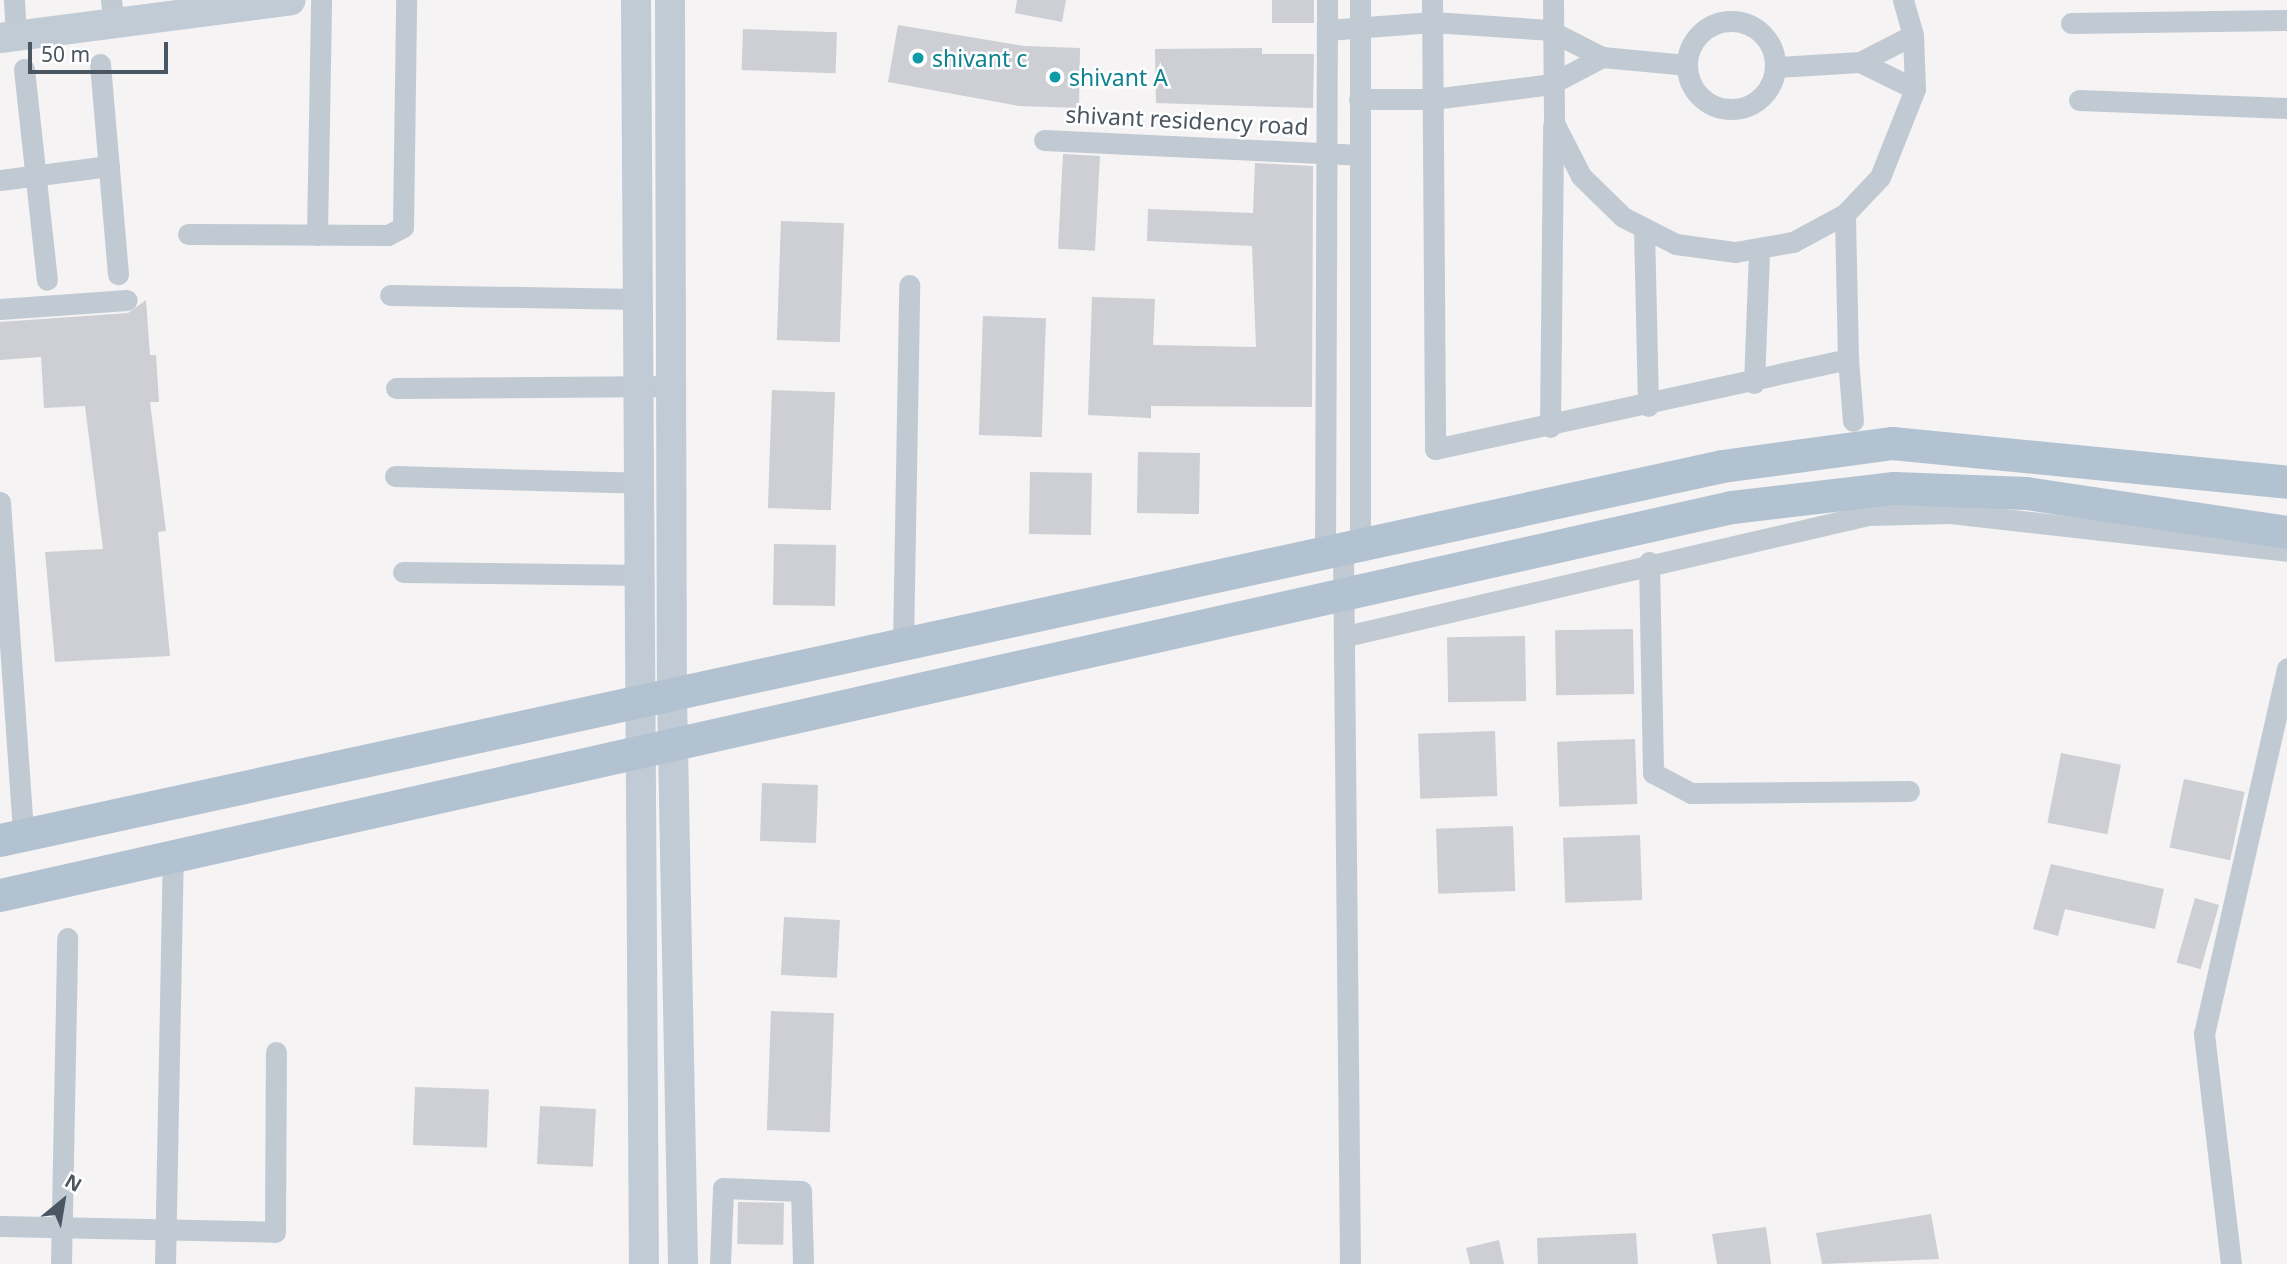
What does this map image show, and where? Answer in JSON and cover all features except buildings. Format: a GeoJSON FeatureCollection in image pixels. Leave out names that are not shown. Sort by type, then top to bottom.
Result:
{"type":"FeatureCollection","features":[{"type":"Feature","properties":{"kind":"main road"},"geometry":{"type":"LineString","coordinates":[[12,837],[1722,466],[1892,443],[2287,482]]}},
{"type":"Feature","properties":{"kind":"main road"},"geometry":{"type":"LineString","coordinates":[[0,895],[677,747],[1732,507],[1894,488],[2026,492],[2287,532]]}},
{"type":"Feature","properties":{"kind":"street"},"geometry":{"type":"LineString","coordinates":[[13,0],[8,37],[112,11],[291,0]]}},
{"type":"Feature","properties":{"kind":"street"},"geometry":{"type":"LineString","coordinates":[[317,235],[321,0]]}},
{"type":"Feature","properties":{"kind":"street"},"geometry":{"type":"LineString","coordinates":[[188,234],[388,235],[403,227],[406,0]]}},
{"type":"Feature","properties":{"kind":"street"},"geometry":{"type":"LineString","coordinates":[[636,0],[641,575],[657,699],[677,747],[683,1264]]}},
{"type":"Feature","properties":{"kind":"street"},"geometry":{"type":"LineString","coordinates":[[644,1264],[640,755],[657,699],[671,386],[670,0]]}},
{"type":"Feature","properties":{"kind":"street"},"geometry":{"type":"LineString","coordinates":[[1327,0],[1327,153],[1346,595],[1350,1264]]}},
{"type":"Feature","properties":{"kind":"street"},"geometry":{"type":"LineString","coordinates":[[1343,549],[1360,155],[1360,0]]}},
{"type":"Feature","properties":{"kind":"street"},"geometry":{"type":"LineString","coordinates":[[1433,0],[1431,439],[1435,449],[1447,450],[1549,428],[1754,383],[1847,359]]}},
{"type":"Feature","properties":{"kind":"street"},"geometry":{"type":"LineString","coordinates":[[1549,428],[1553,123],[1549,30],[1553,0]]}},
{"type":"Feature","properties":{"kind":"street"},"geometry":{"type":"LineString","coordinates":[[1553,123],[1580,176],[1623,217],[1676,244],[1759,251],[1793,242],[1845,214],[1880,177],[1915,89],[1913,35],[1903,0]]}},
{"type":"Feature","properties":{"kind":"street"},"geometry":{"type":"LineString","coordinates":[[2071,23],[2287,20]]}},
{"type":"Feature","properties":{"kind":"street"},"geometry":{"type":"LineString","coordinates":[[1732,21],[1763,35],[1776,67],[1765,95],[1738,110],[1703,99],[1686,65],[1700,34],[1732,21]]}},
{"type":"Feature","properties":{"kind":"street"},"geometry":{"type":"LineString","coordinates":[[1327,30],[1359,24],[1433,22],[1549,30],[1602,57],[1686,65]]}},
{"type":"Feature","properties":{"kind":"street"},"geometry":{"type":"LineString","coordinates":[[1776,67],[1860,62],[1913,35]]}},
{"type":"Feature","properties":{"kind":"street"},"geometry":{"type":"LineString","coordinates":[[1359,99],[1433,99],[1551,84],[1602,57]]}},
{"type":"Feature","properties":{"kind":"street"},"geometry":{"type":"LineString","coordinates":[[1860,62],[1915,89]]}},
{"type":"Feature","properties":{"kind":"street"},"geometry":{"type":"LineString","coordinates":[[100,64],[118,274]]}},
{"type":"Feature","properties":{"kind":"street"},"geometry":{"type":"LineString","coordinates":[[24,69],[47,280]]}},
{"type":"Feature","properties":{"kind":"street"},"geometry":{"type":"LineString","coordinates":[[2079,100],[2287,108]]}},
{"type":"Feature","properties":{"kind":"street","name":"shivant residency road"},"geometry":{"type":"LineString","coordinates":[[1044,140],[1360,155]]}},
{"type":"Feature","properties":{"kind":"street"},"geometry":{"type":"LineString","coordinates":[[0,180],[109,166]]}},
{"type":"Feature","properties":{"kind":"street"},"geometry":{"type":"LineString","coordinates":[[1845,214],[1847,359],[1853,421]]}},
{"type":"Feature","properties":{"kind":"street"},"geometry":{"type":"LineString","coordinates":[[1644,228],[1648,406]]}},
{"type":"Feature","properties":{"kind":"street"},"geometry":{"type":"LineString","coordinates":[[1754,383],[1759,251]]}},
{"type":"Feature","properties":{"kind":"street"},"geometry":{"type":"LineString","coordinates":[[903,645],[909,285]]}},
{"type":"Feature","properties":{"kind":"street"},"geometry":{"type":"LineString","coordinates":[[390,295],[638,299]]}},
{"type":"Feature","properties":{"kind":"street"},"geometry":{"type":"LineString","coordinates":[[0,310],[127,300]]}},
{"type":"Feature","properties":{"kind":"street"},"geometry":{"type":"LineString","coordinates":[[396,388],[671,386]]}},
{"type":"Feature","properties":{"kind":"street"},"geometry":{"type":"LineString","coordinates":[[394,476],[640,483]]}},
{"type":"Feature","properties":{"kind":"street"},"geometry":{"type":"LineString","coordinates":[[0,502],[12,837]]}},
{"type":"Feature","properties":{"kind":"street"},"geometry":{"type":"LineString","coordinates":[[1346,636],[1797,527],[1916,511],[2287,551]]}},
{"type":"Feature","properties":{"kind":"street"},"geometry":{"type":"LineString","coordinates":[[1649,562],[1653,773],[1691,793],[1909,791]]}},
{"type":"Feature","properties":{"kind":"street"},"geometry":{"type":"LineString","coordinates":[[403,572],[641,575]]}},
{"type":"Feature","properties":{"kind":"street"},"geometry":{"type":"LineString","coordinates":[[2231,1264],[2204,1034],[2287,668]]}},
{"type":"Feature","properties":{"kind":"street"},"geometry":{"type":"LineString","coordinates":[[165,1264],[173,859]]}},
{"type":"Feature","properties":{"kind":"street"},"geometry":{"type":"LineString","coordinates":[[61,1264],[67,938]]}},
{"type":"Feature","properties":{"kind":"street"},"geometry":{"type":"LineString","coordinates":[[0,1226],[63,1223],[270,1233],[278,1228],[276,1052]]}},
{"type":"Feature","properties":{"kind":"street"},"geometry":{"type":"LineString","coordinates":[[720,1264],[723,1188],[801,1191],[803,1264]]}},
{"type":"Feature","properties":{"kind":"place","name":"shivant c"},"geometry":{"type":"Point","coordinates":[918,58]}},
{"type":"Feature","properties":{"kind":"place","name":"shivant A"},"geometry":{"type":"Point","coordinates":[1055,77]}}]}
